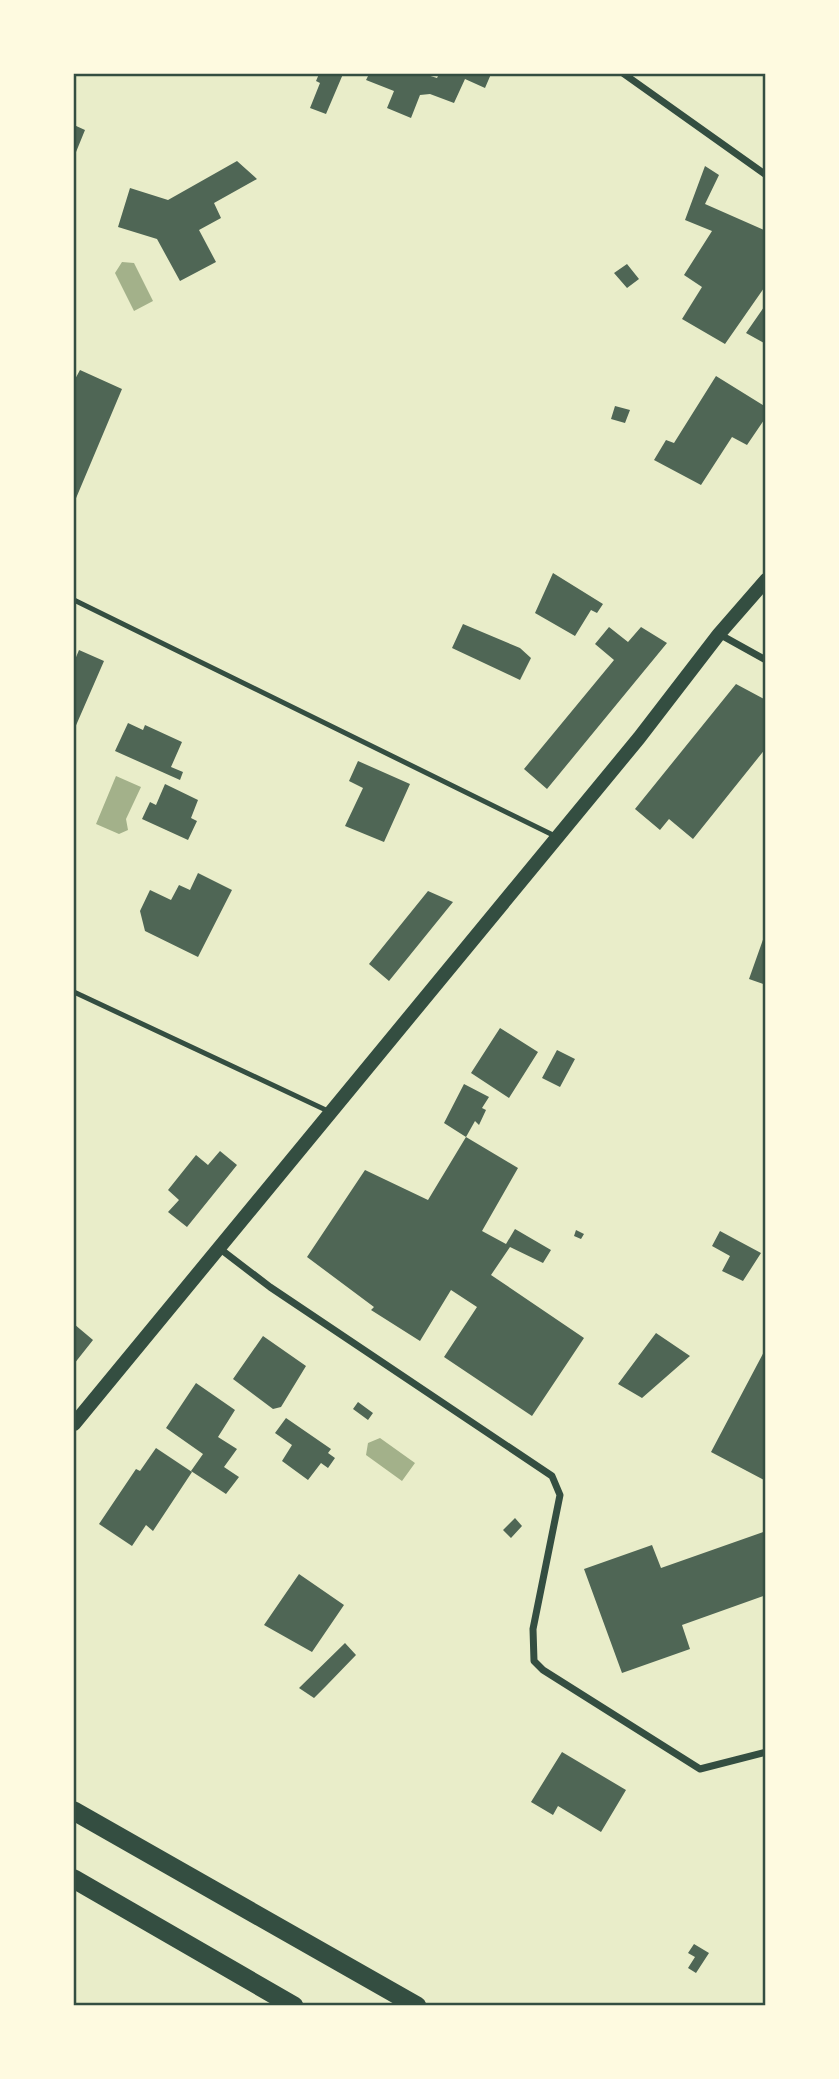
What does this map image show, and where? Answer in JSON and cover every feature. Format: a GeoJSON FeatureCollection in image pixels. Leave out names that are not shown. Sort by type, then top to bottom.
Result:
{"type":"FeatureCollection","features":[{"type":"Feature","properties":{"kind":"highway"},"geometry":{"type":"LineString","coordinates":[[74,1811],[417,2006]]}},
{"type":"Feature","properties":{"kind":"highway"},"geometry":{"type":"LineString","coordinates":[[74,1879],[293,2006]]}},
{"type":"Feature","properties":{"kind":"main road"},"geometry":{"type":"LineString","coordinates":[[74,1424],[639,738],[719,634],[765,580]]}},
{"type":"Feature","properties":{"kind":"street"},"geometry":{"type":"LineString","coordinates":[[624,74],[765,175]]}},
{"type":"Feature","properties":{"kind":"street"},"geometry":{"type":"LineString","coordinates":[[719,634],[765,660]]}},
{"type":"Feature","properties":{"kind":"street"},"geometry":{"type":"LineString","coordinates":[[219,1247],[270,1287],[552,1476],[560,1495],[533,1629],[534,1661],[543,1670],[700,1769],[765,1752]]}},
{"type":"Feature","properties":{"kind":"lane"},"geometry":{"type":"LineString","coordinates":[[74,600],[556,836]]}},
{"type":"Feature","properties":{"kind":"lane"},"geometry":{"type":"LineString","coordinates":[[74,992],[331,1112]]}},
{"type":"Feature","properties":{"kind":"shaded area"},"geometry":{"type":"Polygon","coordinates":[[[122,262],[134,263],[153,301],[134,311],[115,273],[122,262]]]}},
{"type":"Feature","properties":{"kind":"shaded area"},"geometry":{"type":"Polygon","coordinates":[[[116,776],[141,787],[126,819],[128,830],[119,834],[96,824],[116,776]]]}},
{"type":"Feature","properties":{"kind":"shaded area"},"geometry":{"type":"Polygon","coordinates":[[[380,1438],[415,1463],[402,1481],[366,1455],[368,1443],[380,1438]]]}},
{"type":"Feature","properties":{"kind":"building"},"geometry":{"type":"Polygon","coordinates":[[[319,74],[343,74],[326,114],[310,108],[320,83],[316,81],[319,74]]]}},
{"type":"Feature","properties":{"kind":"building"},"geometry":{"type":"Polygon","coordinates":[[[369,74],[424,74],[437,78],[439,74],[491,74],[485,88],[465,79],[454,103],[430,94],[420,95],[411,118],[387,108],[394,91],[366,80],[369,74]]]}},
{"type":"Feature","properties":{"kind":"building"},"geometry":{"type":"Polygon","coordinates":[[[74,125],[85,130],[74,157],[74,125]]]}},
{"type":"Feature","properties":{"kind":"building"},"geometry":{"type":"Polygon","coordinates":[[[237,161],[257,179],[214,203],[221,218],[199,230],[216,262],[180,281],[157,239],[118,227],[130,188],[168,200],[237,161]]]}},
{"type":"Feature","properties":{"kind":"building"},"geometry":{"type":"Polygon","coordinates":[[[705,166],[719,175],[705,204],[766,231],[766,285],[725,344],[682,319],[702,287],[684,275],[712,231],[685,220],[705,166]]]}},
{"type":"Feature","properties":{"kind":"building"},"geometry":{"type":"Polygon","coordinates":[[[627,264],[639,279],[627,288],[614,273],[627,264]]]}},
{"type":"Feature","properties":{"kind":"building"},"geometry":{"type":"Polygon","coordinates":[[[766,304],[766,344],[746,333],[766,304]]]}},
{"type":"Feature","properties":{"kind":"building"},"geometry":{"type":"Polygon","coordinates":[[[80,370],[122,389],[74,503],[74,381],[80,370]]]}},
{"type":"Feature","properties":{"kind":"building"},"geometry":{"type":"Polygon","coordinates":[[[716,376],[766,407],[766,417],[747,445],[732,437],[701,485],[654,460],[666,440],[674,443],[716,376]]]}},
{"type":"Feature","properties":{"kind":"building"},"geometry":{"type":"Polygon","coordinates":[[[615,406],[630,410],[625,423],[611,419],[615,406]]]}},
{"type":"Feature","properties":{"kind":"building"},"geometry":{"type":"Polygon","coordinates":[[[553,573],[603,604],[597,613],[591,610],[575,636],[535,613],[553,573]]]}},
{"type":"Feature","properties":{"kind":"building"},"geometry":{"type":"Polygon","coordinates":[[[463,624],[520,648],[531,658],[520,680],[452,648],[463,624]]]}},
{"type":"Feature","properties":{"kind":"building"},"geometry":{"type":"Polygon","coordinates":[[[609,627],[628,642],[641,627],[667,643],[547,789],[524,769],[614,660],[595,644],[609,627]]]}},
{"type":"Feature","properties":{"kind":"building"},"geometry":{"type":"Polygon","coordinates":[[[79,650],[104,661],[74,730],[74,662],[79,650]]]}},
{"type":"Feature","properties":{"kind":"building"},"geometry":{"type":"Polygon","coordinates":[[[736,684],[766,700],[766,748],[693,839],[669,819],[660,830],[635,809],[736,684]]]}},
{"type":"Feature","properties":{"kind":"building"},"geometry":{"type":"Polygon","coordinates":[[[128,723],[143,730],[145,725],[182,742],[171,767],[183,772],[180,780],[115,751],[128,723]]]}},
{"type":"Feature","properties":{"kind":"building"},"geometry":{"type":"Polygon","coordinates":[[[358,761],[410,784],[384,842],[345,826],[363,788],[349,781],[358,761]]]}},
{"type":"Feature","properties":{"kind":"building"},"geometry":{"type":"Polygon","coordinates":[[[165,784],[198,800],[191,818],[197,821],[188,840],[142,819],[150,802],[156,805],[165,784]]]}},
{"type":"Feature","properties":{"kind":"building"},"geometry":{"type":"Polygon","coordinates":[[[198,873],[232,890],[198,957],[145,931],[140,911],[150,890],[171,900],[179,885],[190,890],[198,873]]]}},
{"type":"Feature","properties":{"kind":"building"},"geometry":{"type":"Polygon","coordinates":[[[428,891],[453,902],[389,981],[369,964],[428,891]]]}},
{"type":"Feature","properties":{"kind":"building"},"geometry":{"type":"Polygon","coordinates":[[[766,934],[766,985],[749,979],[766,934]]]}},
{"type":"Feature","properties":{"kind":"building"},"geometry":{"type":"Polygon","coordinates":[[[500,1028],[538,1052],[509,1098],[471,1073],[500,1028]]]}},
{"type":"Feature","properties":{"kind":"building"},"geometry":{"type":"Polygon","coordinates":[[[557,1050],[575,1059],[560,1087],[542,1078],[557,1050]]]}},
{"type":"Feature","properties":{"kind":"building"},"geometry":{"type":"Polygon","coordinates":[[[464,1084],[489,1097],[482,1108],[486,1110],[479,1125],[475,1121],[466,1137],[444,1123],[464,1084]]]}},
{"type":"Feature","properties":{"kind":"building"},"geometry":{"type":"Polygon","coordinates":[[[466,1137],[518,1168],[482,1231],[506,1244],[515,1229],[551,1250],[543,1263],[510,1247],[491,1275],[584,1338],[532,1416],[444,1357],[477,1307],[451,1290],[420,1341],[371,1310],[374,1307],[307,1257],[365,1170],[428,1200],[466,1137]]]}},
{"type":"Feature","properties":{"kind":"building"},"geometry":{"type":"Polygon","coordinates":[[[220,1151],[237,1165],[187,1227],[168,1212],[179,1200],[168,1190],[196,1155],[208,1165],[220,1151]]]}},
{"type":"Feature","properties":{"kind":"building"},"geometry":{"type":"Polygon","coordinates":[[[576,1230],[584,1234],[581,1239],[574,1236],[576,1230]]]}},
{"type":"Feature","properties":{"kind":"building"},"geometry":{"type":"Polygon","coordinates":[[[720,1231],[761,1253],[743,1281],[722,1271],[730,1256],[712,1246],[720,1231]]]}},
{"type":"Feature","properties":{"kind":"building"},"geometry":{"type":"Polygon","coordinates":[[[74,1324],[93,1340],[74,1364],[74,1324]]]}},
{"type":"Feature","properties":{"kind":"building"},"geometry":{"type":"Polygon","coordinates":[[[656,1333],[690,1356],[642,1398],[618,1384],[656,1333]]]}},
{"type":"Feature","properties":{"kind":"building"},"geometry":{"type":"Polygon","coordinates":[[[263,1336],[306,1366],[281,1407],[273,1409],[233,1379],[263,1336]]]}},
{"type":"Feature","properties":{"kind":"building"},"geometry":{"type":"Polygon","coordinates":[[[766,1348],[766,1481],[711,1452],[766,1348]]]}},
{"type":"Feature","properties":{"kind":"building"},"geometry":{"type":"Polygon","coordinates":[[[196,1383],[235,1410],[218,1437],[237,1449],[224,1467],[239,1477],[226,1494],[191,1471],[203,1454],[166,1428],[196,1383]]]}},
{"type":"Feature","properties":{"kind":"building"},"geometry":{"type":"Polygon","coordinates":[[[358,1402],[373,1413],[368,1420],[353,1409],[358,1402]]]}},
{"type":"Feature","properties":{"kind":"building"},"geometry":{"type":"Polygon","coordinates":[[[286,1418],[331,1449],[328,1453],[335,1458],[328,1468],[321,1463],[308,1480],[282,1461],[292,1445],[275,1433],[286,1418]]]}},
{"type":"Feature","properties":{"kind":"building"},"geometry":{"type":"Polygon","coordinates":[[[156,1448],[192,1472],[153,1531],[146,1525],[132,1546],[99,1524],[136,1469],[140,1471],[156,1448]]]}},
{"type":"Feature","properties":{"kind":"building"},"geometry":{"type":"Polygon","coordinates":[[[515,1518],[522,1526],[511,1538],[503,1530],[515,1518]]]}},
{"type":"Feature","properties":{"kind":"building"},"geometry":{"type":"Polygon","coordinates":[[[766,1531],[766,1595],[682,1625],[690,1649],[622,1673],[584,1569],[652,1545],[661,1568],[766,1531]]]}},
{"type":"Feature","properties":{"kind":"building"},"geometry":{"type":"Polygon","coordinates":[[[299,1574],[344,1605],[312,1652],[264,1625],[299,1574]]]}},
{"type":"Feature","properties":{"kind":"building"},"geometry":{"type":"Polygon","coordinates":[[[345,1643],[356,1655],[314,1698],[299,1688],[345,1643]]]}},
{"type":"Feature","properties":{"kind":"building"},"geometry":{"type":"Polygon","coordinates":[[[562,1752],[626,1790],[601,1832],[558,1806],[553,1815],[531,1802],[562,1752]]]}},
{"type":"Feature","properties":{"kind":"building"},"geometry":{"type":"Polygon","coordinates":[[[694,1944],[709,1953],[696,1973],[688,1968],[695,1957],[688,1953],[694,1944]]]}}]}
